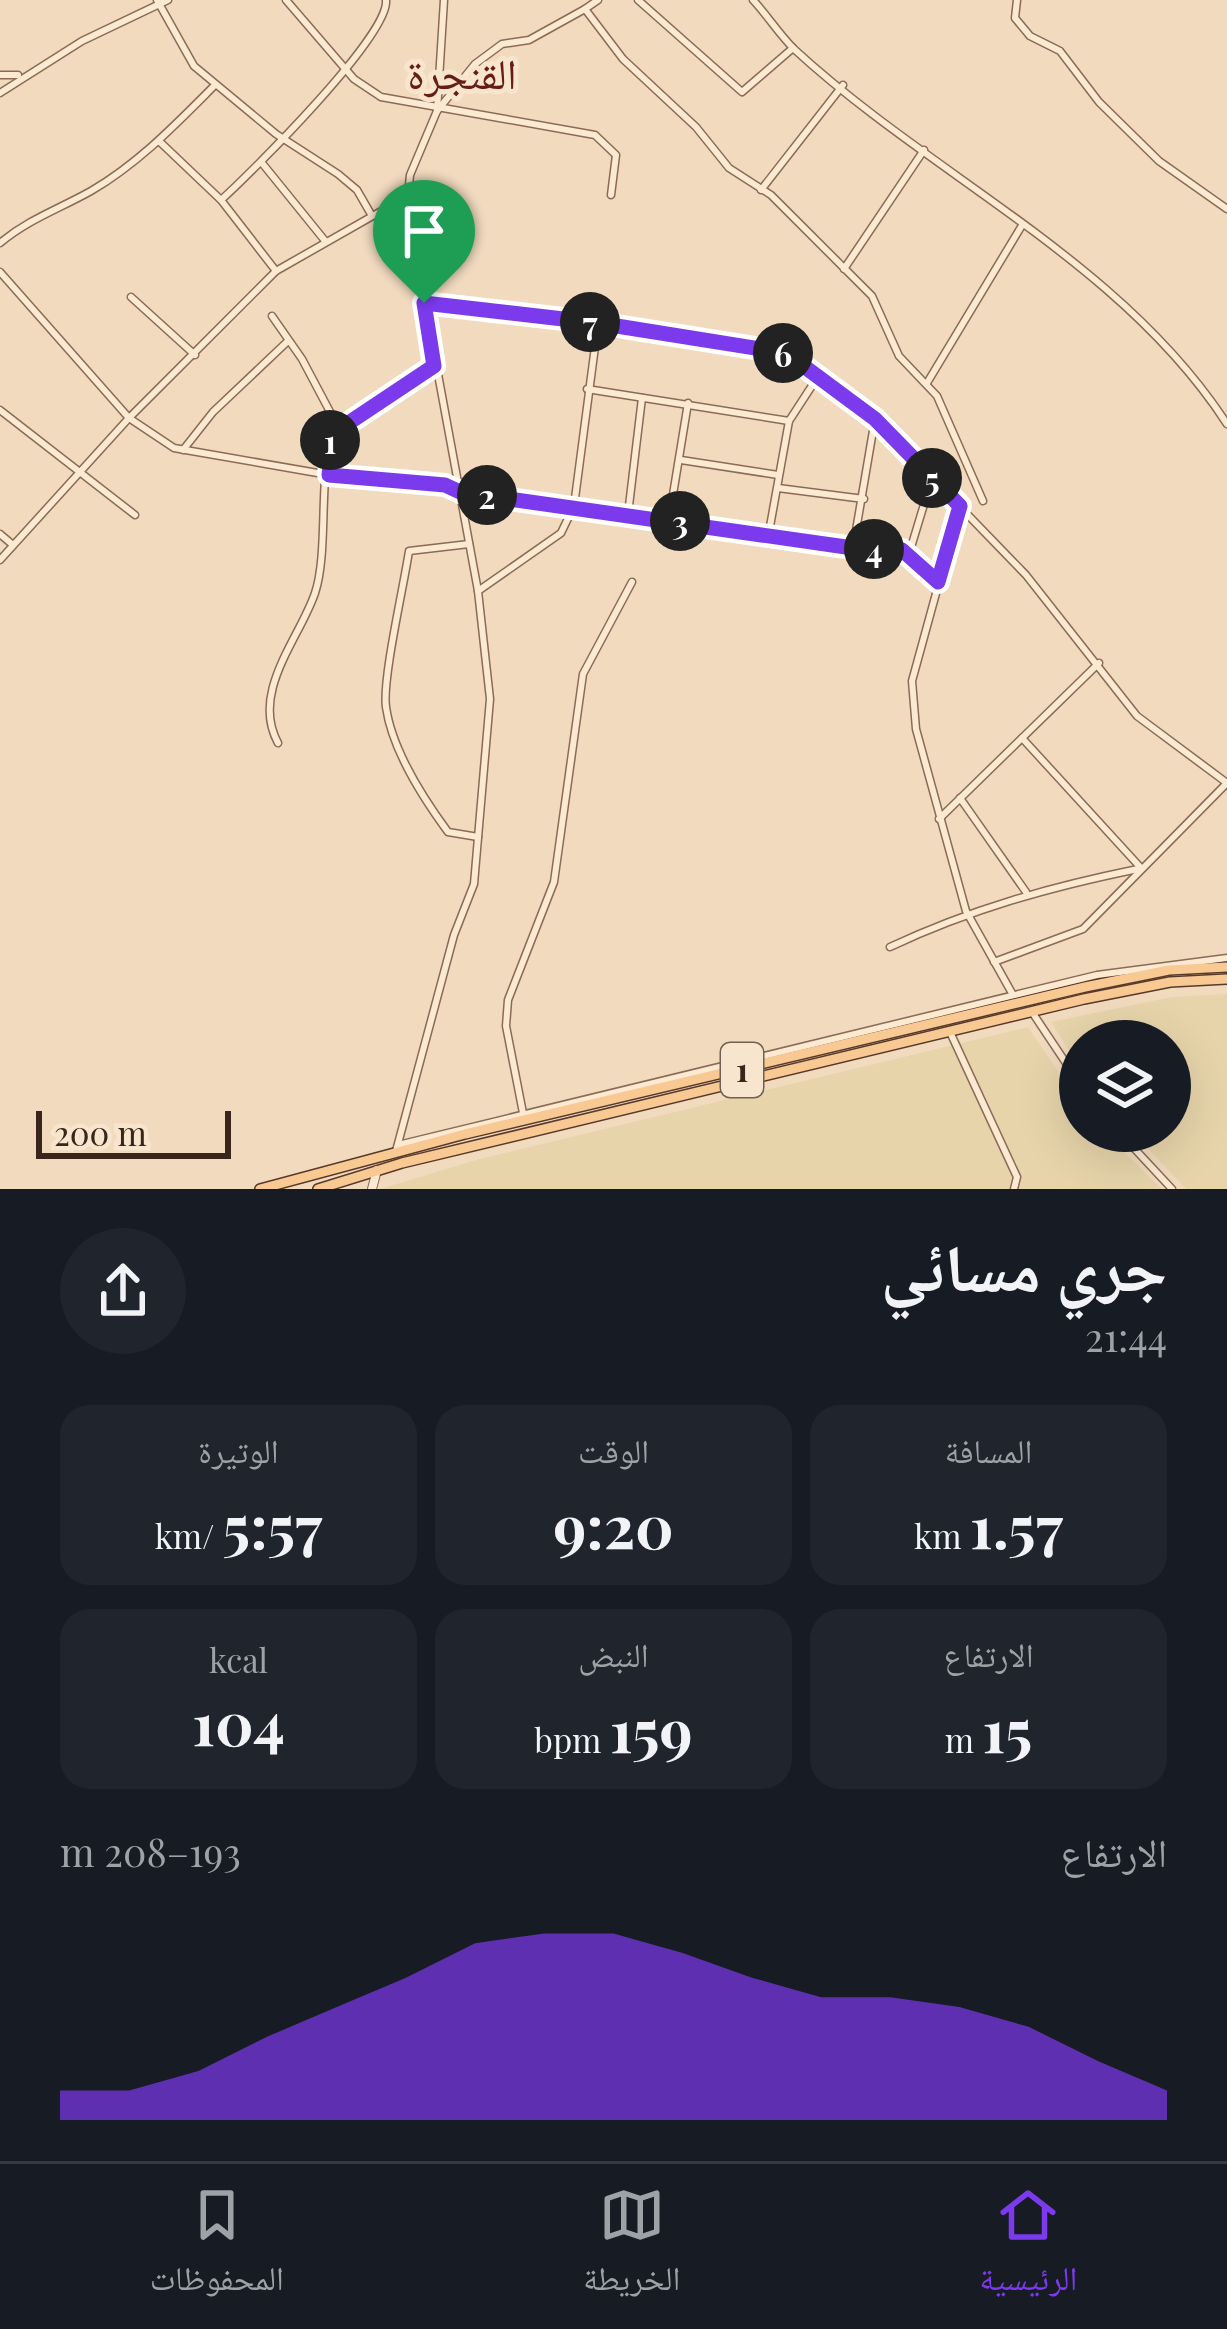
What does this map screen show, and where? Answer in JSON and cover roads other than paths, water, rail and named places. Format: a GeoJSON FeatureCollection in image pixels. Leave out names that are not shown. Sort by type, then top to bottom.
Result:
{"type":"FeatureCollection","features":[{"type":"Feature","properties":{"kind":"main road","name":"1"},"geometry":{"type":"LineString","coordinates":[[260,1189],[397,1148],[1085,987],[1169,970],[1227,967]]}},
{"type":"Feature","properties":{"kind":"main road","name":"1"},"geometry":{"type":"LineString","coordinates":[[318,1189],[377,1170],[1032,1011],[1170,982],[1227,980]]}},
{"type":"Feature","properties":{"kind":"street"},"geometry":{"type":"LineString","coordinates":[[0,93],[22,75],[169,0]]}},
{"type":"Feature","properties":{"kind":"street"},"geometry":{"type":"LineString","coordinates":[[286,0],[345,68],[380,97],[437,111],[595,135],[616,155],[611,195]]}},
{"type":"Feature","properties":{"kind":"street"},"geometry":{"type":"LineString","coordinates":[[297,0],[300,16]]}},
{"type":"Feature","properties":{"kind":"street"},"geometry":{"type":"LineString","coordinates":[[221,200],[262,163],[345,68],[383,20],[386,0]]}},
{"type":"Feature","properties":{"kind":"street"},"geometry":{"type":"LineString","coordinates":[[397,1148],[449,950],[474,884],[490,700],[478,591],[406,197],[437,111],[444,0]]}},
{"type":"Feature","properties":{"kind":"street"},"geometry":{"type":"LineString","coordinates":[[437,111],[475,64],[502,44],[529,40],[598,0]]}},
{"type":"Feature","properties":{"kind":"street"},"geometry":{"type":"LineString","coordinates":[[638,0],[742,92],[793,48]]}},
{"type":"Feature","properties":{"kind":"street"},"geometry":{"type":"LineString","coordinates":[[752,0],[793,48],[1022,226],[1071,258],[1185,368],[1212,397],[1227,424]]}},
{"type":"Feature","properties":{"kind":"street"},"geometry":{"type":"LineString","coordinates":[[1018,0],[1015,18],[1030,36],[1060,51],[1099,101],[1159,161],[1227,208]]}},
{"type":"Feature","properties":{"kind":"street"},"geometry":{"type":"LineString","coordinates":[[158,2],[194,66],[357,190],[372,217]]}},
{"type":"Feature","properties":{"kind":"street"},"geometry":{"type":"LineString","coordinates":[[585,5],[622,59],[697,127],[728,167],[761,190],[878,306],[899,356],[927,382],[983,501]]}},
{"type":"Feature","properties":{"kind":"street"},"geometry":{"type":"LineString","coordinates":[[0,75],[22,75]]}},
{"type":"Feature","properties":{"kind":"street"},"geometry":{"type":"LineString","coordinates":[[0,243],[52,207],[88,193],[159,141],[215,85]]}},
{"type":"Feature","properties":{"kind":"street"},"geometry":{"type":"LineString","coordinates":[[761,190],[843,86]]}},
{"type":"Feature","properties":{"kind":"street"},"geometry":{"type":"LineString","coordinates":[[159,141],[221,200],[276,271]]}},
{"type":"Feature","properties":{"kind":"street"},"geometry":{"type":"LineString","coordinates":[[844,269],[924,151]]}},
{"type":"Feature","properties":{"kind":"street"},"geometry":{"type":"LineString","coordinates":[[262,163],[326,242]]}},
{"type":"Feature","properties":{"kind":"street"},"geometry":{"type":"LineString","coordinates":[[0,560],[80,469],[276,271],[406,197]]}},
{"type":"Feature","properties":{"kind":"street"},"geometry":{"type":"LineString","coordinates":[[927,382],[1022,226]]}},
{"type":"Feature","properties":{"kind":"street"},"geometry":{"type":"LineString","coordinates":[[0,272],[129,418],[183,450],[329,475],[445,485],[460,492],[909,554],[938,582]]}},
{"type":"Feature","properties":{"kind":"street"},"geometry":{"type":"LineString","coordinates":[[131,297],[195,355]]}},
{"type":"Feature","properties":{"kind":"street"},"geometry":{"type":"LineString","coordinates":[[424,303],[598,323],[786,353],[875,419],[1026,574],[1137,716],[1227,783],[1083,929],[994,962]]}},
{"type":"Feature","properties":{"kind":"street"},"geometry":{"type":"LineString","coordinates":[[272,316],[337,425]]}},
{"type":"Feature","properties":{"kind":"street"},"geometry":{"type":"LineString","coordinates":[[478,591],[561,532],[574,506],[598,323]]}},
{"type":"Feature","properties":{"kind":"street"},"geometry":{"type":"LineString","coordinates":[[183,450],[213,412],[288,341]]}},
{"type":"Feature","properties":{"kind":"street"},"geometry":{"type":"LineString","coordinates":[[337,425],[347,424],[434,366]]}},
{"type":"Feature","properties":{"kind":"street"},"geometry":{"type":"LineString","coordinates":[[769,532],[789,421],[818,376]]}},
{"type":"Feature","properties":{"kind":"street"},"geometry":{"type":"LineString","coordinates":[[586,389],[789,421]]}},
{"type":"Feature","properties":{"kind":"street"},"geometry":{"type":"LineString","coordinates":[[628,514],[643,397]]}},
{"type":"Feature","properties":{"kind":"street"},"geometry":{"type":"LineString","coordinates":[[669,519],[688,403]]}},
{"type":"Feature","properties":{"kind":"street"},"geometry":{"type":"LineString","coordinates":[[0,410],[135,515]]}},
{"type":"Feature","properties":{"kind":"street"},"geometry":{"type":"LineString","coordinates":[[853,548],[875,419]]}},
{"type":"Feature","properties":{"kind":"street"},"geometry":{"type":"LineString","coordinates":[[278,743],[271,727],[272,693],[318,581],[329,446],[337,425]]}},
{"type":"Feature","properties":{"kind":"street"},"geometry":{"type":"LineString","coordinates":[[680,460],[778,475]]}},
{"type":"Feature","properties":{"kind":"street"},"geometry":{"type":"LineString","coordinates":[[909,554],[932,478]]}},
{"type":"Feature","properties":{"kind":"street"},"geometry":{"type":"LineString","coordinates":[[778,488],[864,499]]}},
{"type":"Feature","properties":{"kind":"street"},"geometry":{"type":"LineString","coordinates":[[960,506],[912,681],[916,729],[966,911],[1013,995]]}},
{"type":"Feature","properties":{"kind":"street"},"geometry":{"type":"LineString","coordinates":[[0,534],[14,545]]}},
{"type":"Feature","properties":{"kind":"street"},"geometry":{"type":"LineString","coordinates":[[469,544],[409,551],[386,706],[404,758],[433,811],[448,832],[478,837]]}},
{"type":"Feature","properties":{"kind":"street"},"geometry":{"type":"LineString","coordinates":[[523,1113],[506,1027],[508,1000],[554,882],[583,674],[632,582]]}},
{"type":"Feature","properties":{"kind":"street"},"geometry":{"type":"LineString","coordinates":[[939,819],[1099,663]]}},
{"type":"Feature","properties":{"kind":"street"},"geometry":{"type":"LineString","coordinates":[[1022,738],[1141,868]]}},
{"type":"Feature","properties":{"kind":"street"},"geometry":{"type":"LineString","coordinates":[[960,798],[1026,892]]}},
{"type":"Feature","properties":{"kind":"street"},"geometry":{"type":"LineString","coordinates":[[890,946],[966,911],[1026,892],[1141,868]]}},
{"type":"Feature","properties":{"kind":"street"},"geometry":{"type":"LineString","coordinates":[[397,1148],[1013,995],[1146,965],[1227,958]]}},
{"type":"Feature","properties":{"kind":"street"},"geometry":{"type":"LineString","coordinates":[[1032,1011],[1059,1052]]}},
{"type":"Feature","properties":{"kind":"street"},"geometry":{"type":"LineString","coordinates":[[950,1032],[1016,1177],[1014,1189]]}},
{"type":"Feature","properties":{"kind":"street"},"geometry":{"type":"LineString","coordinates":[[1138,1152],[1172,1189]]}},
{"type":"Feature","properties":{"kind":"street"},"geometry":{"type":"LineString","coordinates":[[373,1188],[377,1170]]}},
{"type":"Feature","properties":{"kind":"district","name":"القنجرة"},"geometry":{"type":"Point","coordinates":[462,74]}}]}
